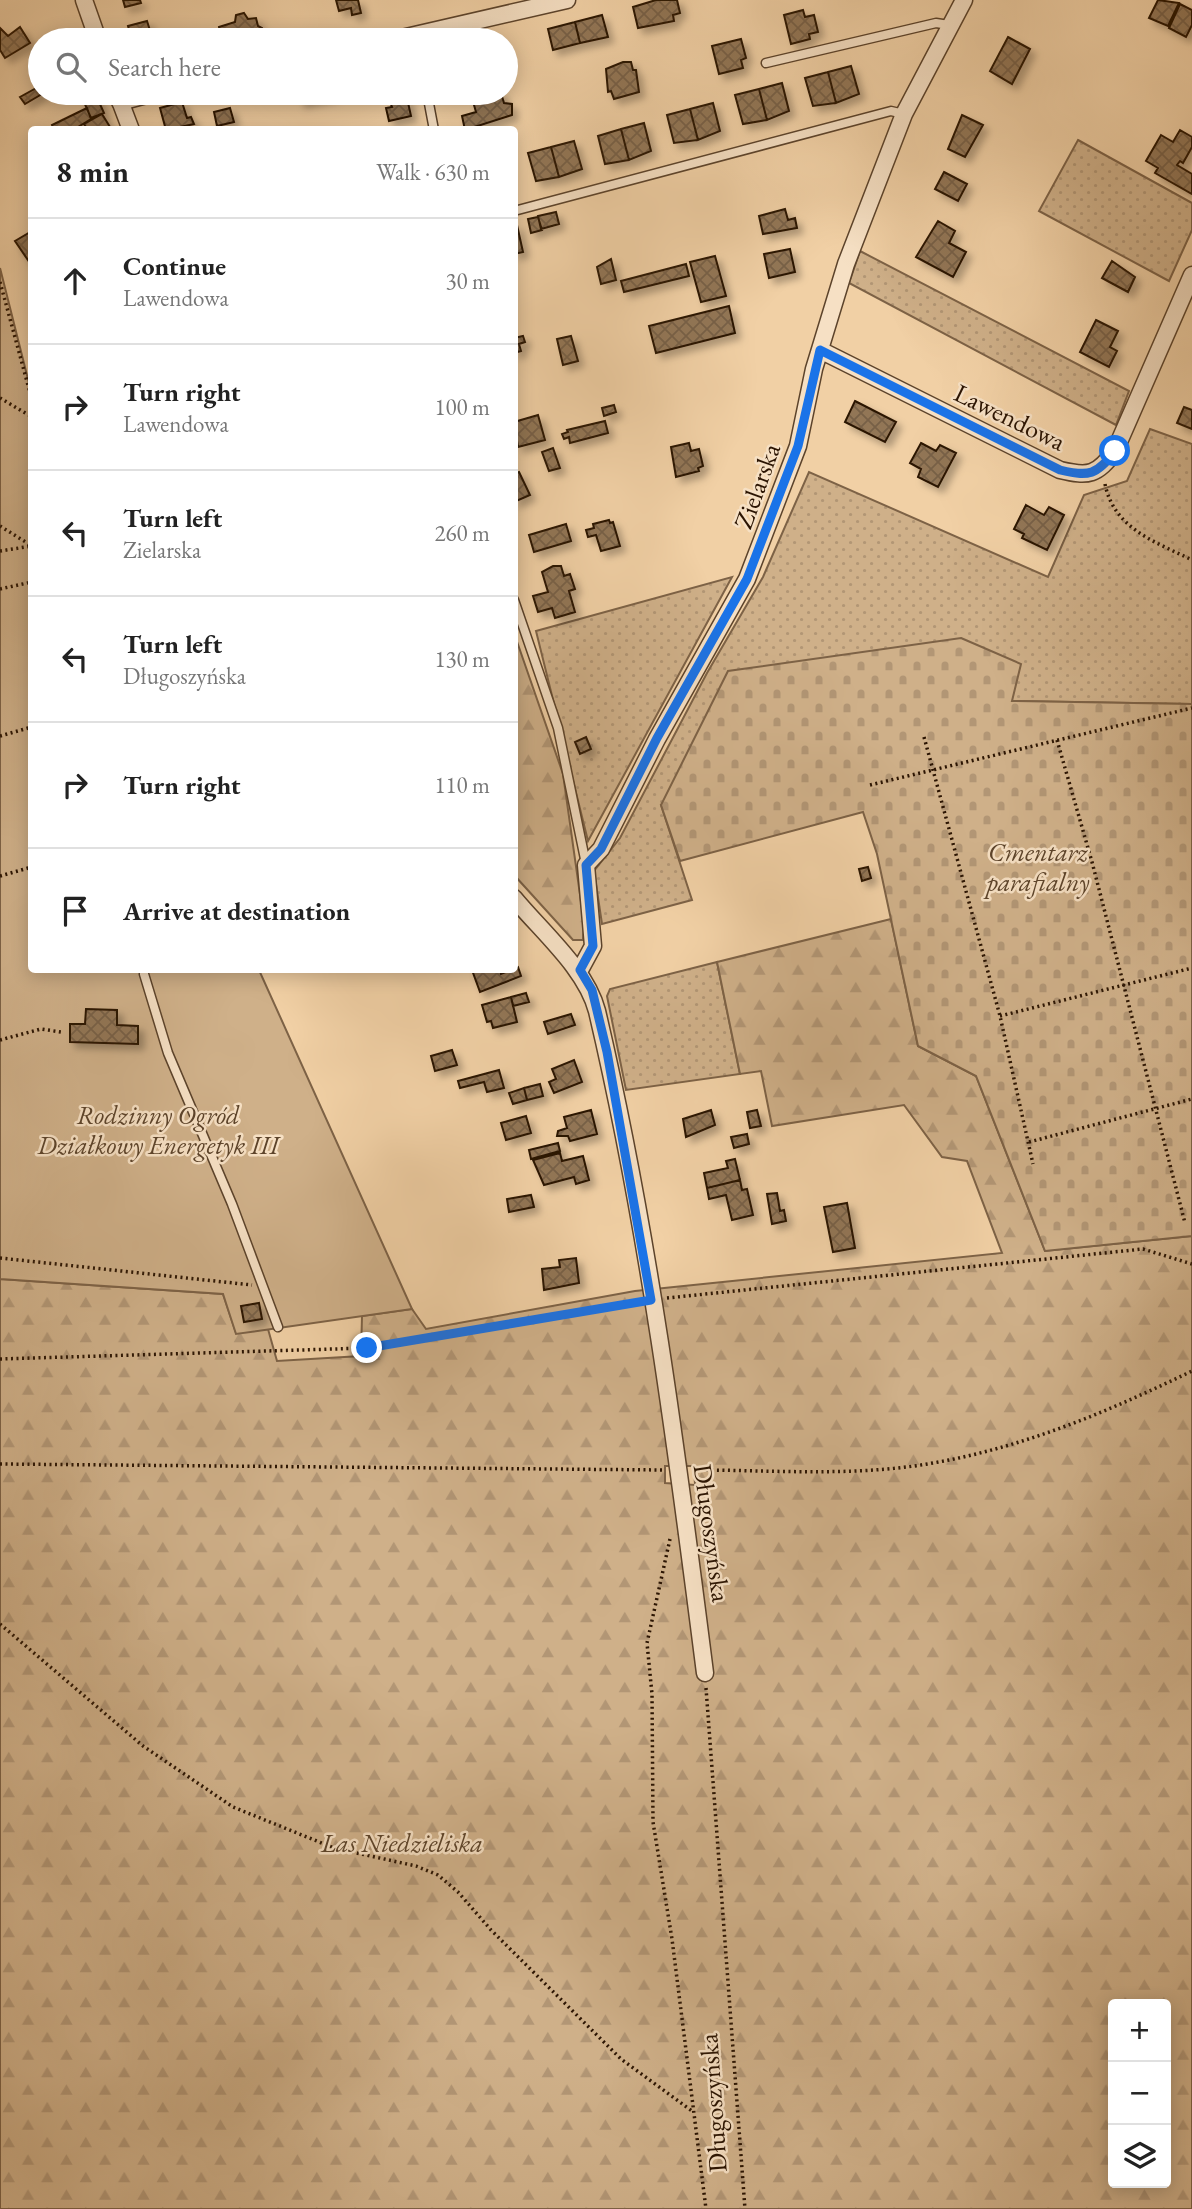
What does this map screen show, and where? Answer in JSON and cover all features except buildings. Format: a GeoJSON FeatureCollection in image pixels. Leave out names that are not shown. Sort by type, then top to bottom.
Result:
{"type":"FeatureCollection","features":[{"type":"Feature","properties":{"kind":"street"},"geometry":{"type":"LineString","coordinates":[[84,0],[94,28]]}},
{"type":"Feature","properties":{"kind":"street"},"geometry":{"type":"LineString","coordinates":[[453,28],[567,0]]}},
{"type":"Feature","properties":{"kind":"street","name":"Zielarska"},"geometry":{"type":"LineString","coordinates":[[586,865],[601,849],[657,738],[747,579],[798,446],[820,350],[846,264],[904,114],[964,0]]}},
{"type":"Feature","properties":{"kind":"street"},"geometry":{"type":"LineString","coordinates":[[122,105],[130,126]]}},
{"type":"Feature","properties":{"kind":"street"},"geometry":{"type":"LineString","coordinates":[[1102,468],[1115,451],[1192,275]]}},
{"type":"Feature","properties":{"kind":"street","name":"Lawendowa"},"geometry":{"type":"LineString","coordinates":[[820,350],[1060,470],[1083,475],[1102,468]]}},
{"type":"Feature","properties":{"kind":"street"},"geometry":{"type":"LineString","coordinates":[[580,970],[593,946],[586,865]]}},
{"type":"Feature","properties":{"kind":"street","name":"Długoszyńska"},"geometry":{"type":"LineString","coordinates":[[518,903],[563,956],[580,970],[592,990],[607,1052],[651,1300],[679,1470],[705,1673]]}},
{"type":"Feature","properties":{"kind":"lane"},"geometry":{"type":"LineString","coordinates":[[766,63],[936,23],[949,25]]}},
{"type":"Feature","properties":{"kind":"lane"},"geometry":{"type":"LineString","coordinates":[[429,105],[433,126]]}},
{"type":"Feature","properties":{"kind":"lane"},"geometry":{"type":"LineString","coordinates":[[518,210],[891,111],[904,114]]}},
{"type":"Feature","properties":{"kind":"lane"},"geometry":{"type":"LineString","coordinates":[[518,612],[558,728],[586,865]]}},
{"type":"Feature","properties":{"kind":"lane"},"geometry":{"type":"LineString","coordinates":[[144,974],[168,1053],[264,1286],[278,1327]]}},
{"type":"Feature","properties":{"kind":"path"},"geometry":{"type":"LineString","coordinates":[[0,282],[28,385]]}},
{"type":"Feature","properties":{"kind":"path"},"geometry":{"type":"LineString","coordinates":[[0,398],[28,415]]}},
{"type":"Feature","properties":{"kind":"path"},"geometry":{"type":"LineString","coordinates":[[1102,468],[1107,491],[1115,508],[1132,530],[1192,560]]}},
{"type":"Feature","properties":{"kind":"path"},"geometry":{"type":"LineString","coordinates":[[0,526],[28,544]]}},
{"type":"Feature","properties":{"kind":"path"},"geometry":{"type":"LineString","coordinates":[[0,551],[28,547]]}},
{"type":"Feature","properties":{"kind":"path"},"geometry":{"type":"LineString","coordinates":[[0,589],[28,583]]}},
{"type":"Feature","properties":{"kind":"path"},"geometry":{"type":"LineString","coordinates":[[870,785],[1192,708]]}},
{"type":"Feature","properties":{"kind":"path"},"geometry":{"type":"LineString","coordinates":[[0,736],[28,728]]}},
{"type":"Feature","properties":{"kind":"path"},"geometry":{"type":"LineString","coordinates":[[924,737],[1000,1016],[1033,1164]]}},
{"type":"Feature","properties":{"kind":"path"},"geometry":{"type":"LineString","coordinates":[[1057,740],[1185,1223]]}},
{"type":"Feature","properties":{"kind":"path"},"geometry":{"type":"LineString","coordinates":[[0,876],[28,868]]}},
{"type":"Feature","properties":{"kind":"path"},"geometry":{"type":"LineString","coordinates":[[1000,1016],[1192,968]]}},
{"type":"Feature","properties":{"kind":"path"},"geometry":{"type":"LineString","coordinates":[[0,1040],[41,1029],[61,1032]]}},
{"type":"Feature","properties":{"kind":"path"},"geometry":{"type":"LineString","coordinates":[[1029,1142],[1192,1099]]}},
{"type":"Feature","properties":{"kind":"path"},"geometry":{"type":"LineString","coordinates":[[0,1359],[367,1348],[651,1300],[1143,1249],[1192,1264]]}},
{"type":"Feature","properties":{"kind":"path"},"geometry":{"type":"LineString","coordinates":[[0,1258],[264,1286]]}},
{"type":"Feature","properties":{"kind":"path"},"geometry":{"type":"LineString","coordinates":[[0,1464],[303,1465],[604,1472],[852,1471],[932,1464],[1012,1446],[1080,1422],[1192,1371]]}},
{"type":"Feature","properties":{"kind":"path"},"geometry":{"type":"LineString","coordinates":[[672,1530],[647,1643],[652,1695],[653,1822],[672,1939],[706,2209]]}},
{"type":"Feature","properties":{"kind":"path"},"geometry":{"type":"LineString","coordinates":[[0,1624],[143,1746],[233,1807],[334,1849],[415,1866],[438,1875],[458,1892],[491,1930],[621,2059],[692,2111]]}},
{"type":"Feature","properties":{"kind":"path","name":"Długoszyńska"},"geometry":{"type":"LineString","coordinates":[[705,1673],[745,2209]]}},
{"type":"Feature","properties":{"kind":"green space"},"geometry":{"type":"Polygon","coordinates":[[[1078,140],[1192,203],[1192,230],[1169,281],[1039,211],[1078,140]]]}},
{"type":"Feature","properties":{"kind":"green space"},"geometry":{"type":"Polygon","coordinates":[[[860,251],[1129,391],[1116,425],[849,283],[860,251]]]}},
{"type":"Feature","properties":{"kind":"green space","name":"Rodzinny Ogród Działkowy Energetyk III"},"geometry":{"type":"Polygon","coordinates":[[[0,268],[28,379],[28,973],[260,973],[412,1309],[236,1334],[223,1294],[0,1279],[0,268]]]}},
{"type":"Feature","properties":{"kind":"green space"},"geometry":{"type":"Polygon","coordinates":[[[1150,429],[1192,444],[1192,704],[1012,701],[661,805],[692,900],[602,924],[594,871],[620,838],[707,673],[763,577],[809,472],[1048,577],[1084,495],[1127,481],[1150,429]]]}},
{"type":"Feature","properties":{"kind":"green space"},"geometry":{"type":"Polygon","coordinates":[[[732,577],[588,841],[536,631],[732,577]]]}},
{"type":"Feature","properties":{"kind":"green space","name":"Cmentarz parafialny"},"geometry":{"type":"Polygon","coordinates":[[[961,638],[1021,664],[1012,701],[1192,704],[1192,1236],[1045,1251],[976,1076],[918,1046],[877,854],[863,812],[680,861],[661,805],[728,671],[961,638]]]}},
{"type":"Feature","properties":{"kind":"green space"},"geometry":{"type":"Polygon","coordinates":[[[518,645],[563,774],[584,923],[583,940],[573,940],[518,879],[518,645]]]}},
{"type":"Feature","properties":{"kind":"green space","name":"Las Niedzieliska"},"geometry":{"type":"Polygon","coordinates":[[[891,919],[918,1046],[976,1076],[1045,1251],[1192,1236],[1192,2209],[0,2209],[0,1279],[223,1294],[236,1333],[268,1329],[277,1361],[361,1356],[362,1316],[412,1309],[426,1329],[635,1291],[1002,1253],[967,1161],[942,1157],[904,1105],[772,1126],[761,1071],[740,1074],[717,962],[891,919]],[[665,1466],[665,1483],[695,1485],[694,1466],[665,1466]]]}},
{"type":"Feature","properties":{"kind":"green space"},"geometry":{"type":"Polygon","coordinates":[[[717,962],[740,1074],[626,1090],[607,996],[610,989],[717,962]]]}},
{"type":"Feature","properties":{"kind":"route"},"geometry":{"type":"LineString","coordinates":[[367,1348],[651,1300],[607,1052],[592,990],[580,970],[593,946],[586,865],[601,849],[657,738],[747,579],[767,534],[798,446],[820,350],[1060,470],[1083,475],[1102,468],[1115,451]]}}]}
